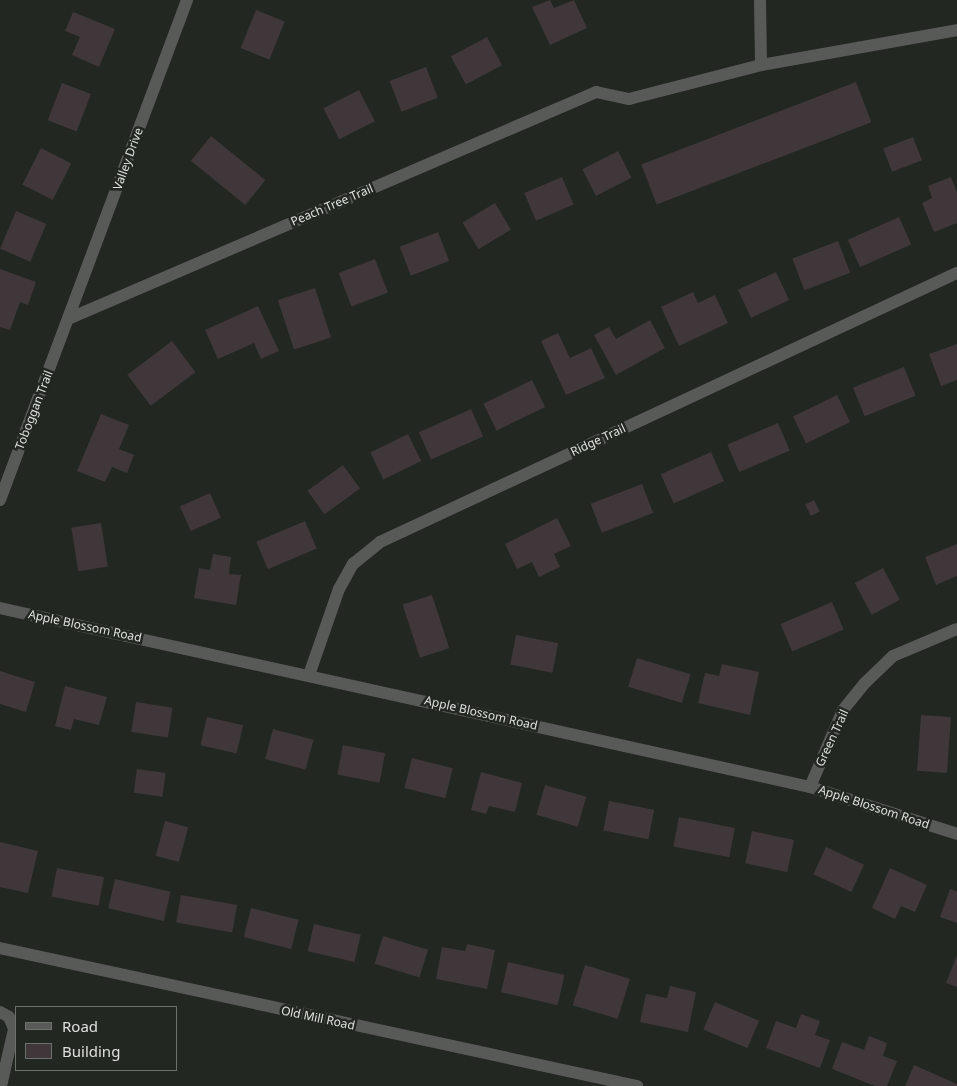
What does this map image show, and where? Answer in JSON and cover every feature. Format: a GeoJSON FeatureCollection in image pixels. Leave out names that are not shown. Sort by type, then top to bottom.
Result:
{"type":"FeatureCollection","features":[{"type":"Feature","properties":{"kind":"street","name":"Valley Drive"},"geometry":{"type":"LineString","coordinates":[[68,319],[187,0]]}},
{"type":"Feature","properties":{"kind":"street"},"geometry":{"type":"LineString","coordinates":[[760,0],[761,65],[957,30]]}},
{"type":"Feature","properties":{"kind":"street","name":"Peach Tree Trail"},"geometry":{"type":"LineString","coordinates":[[68,319],[596,92],[629,99],[761,65]]}},
{"type":"Feature","properties":{"kind":"street","name":"Ridge Trail"},"geometry":{"type":"LineString","coordinates":[[309,675],[339,589],[353,564],[380,542],[957,273]]}},
{"type":"Feature","properties":{"kind":"street","name":"Toboggan Trail"},"geometry":{"type":"LineString","coordinates":[[0,500],[68,319]]}},
{"type":"Feature","properties":{"kind":"street","name":"Apple Blossom Road"},"geometry":{"type":"LineString","coordinates":[[0,608],[810,787],[957,834]]}},
{"type":"Feature","properties":{"kind":"street","name":"Green Trail"},"geometry":{"type":"LineString","coordinates":[[810,787],[843,710],[865,683],[893,656],[957,629]]}},
{"type":"Feature","properties":{"kind":"street","name":"Old Mill Road"},"geometry":{"type":"LineString","coordinates":[[0,948],[637,1086]]}},
{"type":"Feature","properties":{"kind":"street"},"geometry":{"type":"LineString","coordinates":[[0,1012],[9,1017],[14,1029],[1,1086]]}},
{"type":"Feature","properties":{"kind":"building"},"geometry":{"type":"Polygon","coordinates":[[[550,0],[554,8],[574,0],[587,28],[550,45],[532,7],[550,0]]]}},
{"type":"Feature","properties":{"kind":"building"},"geometry":{"type":"Polygon","coordinates":[[[256,10],[285,22],[269,60],[241,48],[256,10]]]}},
{"type":"Feature","properties":{"kind":"building"},"geometry":{"type":"Polygon","coordinates":[[[73,12],[115,29],[99,67],[72,55],[80,37],[65,31],[73,12]]]}},
{"type":"Feature","properties":{"kind":"building"},"geometry":{"type":"Polygon","coordinates":[[[487,37],[502,65],[466,85],[451,56],[487,37]]]}},
{"type":"Feature","properties":{"kind":"building"},"geometry":{"type":"Polygon","coordinates":[[[426,67],[438,98],[401,112],[390,81],[426,67]]]}},
{"type":"Feature","properties":{"kind":"building"},"geometry":{"type":"Polygon","coordinates":[[[856,82],[871,122],[657,205],[641,164],[856,82]]]}},
{"type":"Feature","properties":{"kind":"building"},"geometry":{"type":"Polygon","coordinates":[[[62,83],[91,94],[77,131],[48,120],[62,83]]]}},
{"type":"Feature","properties":{"kind":"building"},"geometry":{"type":"Polygon","coordinates":[[[359,90],[375,121],[339,139],[323,108],[359,90]]]}},
{"type":"Feature","properties":{"kind":"building"},"geometry":{"type":"Polygon","coordinates":[[[211,136],[265,180],[245,205],[191,161],[211,136]]]}},
{"type":"Feature","properties":{"kind":"building"},"geometry":{"type":"Polygon","coordinates":[[[913,137],[922,160],[892,172],[883,148],[913,137]]]}},
{"type":"Feature","properties":{"kind":"building"},"geometry":{"type":"Polygon","coordinates":[[[41,148],[71,163],[53,200],[22,185],[41,148]]]}},
{"type":"Feature","properties":{"kind":"building"},"geometry":{"type":"Polygon","coordinates":[[[618,151],[632,178],[596,196],[582,169],[618,151]]]}},
{"type":"Feature","properties":{"kind":"building"},"geometry":{"type":"Polygon","coordinates":[[[562,177],[574,205],[536,221],[524,193],[562,177]]]}},
{"type":"Feature","properties":{"kind":"building"},"geometry":{"type":"Polygon","coordinates":[[[951,177],[957,192],[957,223],[934,232],[922,203],[932,198],[928,186],[951,177]]]}},
{"type":"Feature","properties":{"kind":"building"},"geometry":{"type":"Polygon","coordinates":[[[495,203],[511,230],[478,249],[462,223],[495,203]]]}},
{"type":"Feature","properties":{"kind":"building"},"geometry":{"type":"Polygon","coordinates":[[[16,211],[46,224],[30,262],[0,249],[16,211]]]}},
{"type":"Feature","properties":{"kind":"building"},"geometry":{"type":"Polygon","coordinates":[[[899,217],[911,244],[860,267],[848,240],[899,217]]]}},
{"type":"Feature","properties":{"kind":"building"},"geometry":{"type":"Polygon","coordinates":[[[438,232],[449,261],[411,276],[400,247],[438,232]]]}},
{"type":"Feature","properties":{"kind":"building"},"geometry":{"type":"Polygon","coordinates":[[[838,241],[850,273],[804,290],[792,259],[838,241]]]}},
{"type":"Feature","properties":{"kind":"building"},"geometry":{"type":"Polygon","coordinates":[[[375,259],[388,293],[351,307],[339,273],[375,259]]]}},
{"type":"Feature","properties":{"kind":"building"},"geometry":{"type":"Polygon","coordinates":[[[0,269],[36,282],[28,305],[20,302],[10,330],[0,327],[0,269]]]}},
{"type":"Feature","properties":{"kind":"building"},"geometry":{"type":"Polygon","coordinates":[[[776,272],[789,300],[751,318],[738,290],[776,272]]]}},
{"type":"Feature","properties":{"kind":"building"},"geometry":{"type":"Polygon","coordinates":[[[315,288],[331,337],[294,350],[278,300],[315,288]]]}},
{"type":"Feature","properties":{"kind":"building"},"geometry":{"type":"Polygon","coordinates":[[[693,292],[698,303],[715,295],[728,323],[679,346],[661,307],[693,292]]]}},
{"type":"Feature","properties":{"kind":"building"},"geometry":{"type":"Polygon","coordinates":[[[258,306],[279,351],[261,359],[254,343],[218,359],[205,330],[258,306]]]}},
{"type":"Feature","properties":{"kind":"building"},"geometry":{"type":"Polygon","coordinates":[[[650,320],[665,348],[616,375],[594,335],[609,327],[616,339],[650,320]]]}},
{"type":"Feature","properties":{"kind":"building"},"geometry":{"type":"Polygon","coordinates":[[[558,333],[570,358],[591,348],[605,378],[566,395],[541,341],[558,333]]]}},
{"type":"Feature","properties":{"kind":"building"},"geometry":{"type":"Polygon","coordinates":[[[172,341],[195,372],[151,406],[127,375],[172,341]]]}},
{"type":"Feature","properties":{"kind":"building"},"geometry":{"type":"Polygon","coordinates":[[[957,344],[957,380],[941,386],[929,354],[957,344]]]}},
{"type":"Feature","properties":{"kind":"building"},"geometry":{"type":"Polygon","coordinates":[[[904,367],[916,396],[865,416],[853,388],[904,367]]]}},
{"type":"Feature","properties":{"kind":"building"},"geometry":{"type":"Polygon","coordinates":[[[532,380],[545,407],[497,431],[483,404],[532,380]]]}},
{"type":"Feature","properties":{"kind":"building"},"geometry":{"type":"Polygon","coordinates":[[[837,395],[850,422],[806,443],[793,416],[837,395]]]}},
{"type":"Feature","properties":{"kind":"building"},"geometry":{"type":"Polygon","coordinates":[[[471,409],[483,436],[431,460],[419,432],[471,409]]]}},
{"type":"Feature","properties":{"kind":"building"},"geometry":{"type":"Polygon","coordinates":[[[101,414],[129,425],[119,449],[134,455],[127,473],[112,467],[105,482],[77,471],[101,414]]]}},
{"type":"Feature","properties":{"kind":"building"},"geometry":{"type":"Polygon","coordinates":[[[778,423],[790,451],[739,472],[727,444],[778,423]]]}},
{"type":"Feature","properties":{"kind":"building"},"geometry":{"type":"Polygon","coordinates":[[[408,434],[421,461],[383,479],[370,452],[408,434]]]}},
{"type":"Feature","properties":{"kind":"building"},"geometry":{"type":"Polygon","coordinates":[[[711,452],[724,481],[674,504],[661,474],[711,452]]]}},
{"type":"Feature","properties":{"kind":"building"},"geometry":{"type":"Polygon","coordinates":[[[343,465],[360,488],[324,514],[307,491],[343,465]]]}},
{"type":"Feature","properties":{"kind":"building"},"geometry":{"type":"Polygon","coordinates":[[[642,484],[653,513],[602,533],[591,504],[642,484]]]}},
{"type":"Feature","properties":{"kind":"building"},"geometry":{"type":"Polygon","coordinates":[[[210,493],[221,518],[191,531],[180,506],[210,493]]]}},
{"type":"Feature","properties":{"kind":"building"},"geometry":{"type":"Polygon","coordinates":[[[814,500],[820,512],[811,516],[805,505],[814,500]]]}},
{"type":"Feature","properties":{"kind":"building"},"geometry":{"type":"Polygon","coordinates":[[[557,518],[571,546],[554,554],[560,567],[539,577],[532,562],[517,569],[505,544],[557,518]]]}},
{"type":"Feature","properties":{"kind":"building"},"geometry":{"type":"Polygon","coordinates":[[[305,521],[317,549],[268,569],[256,542],[305,521]]]}},
{"type":"Feature","properties":{"kind":"building"},"geometry":{"type":"Polygon","coordinates":[[[101,523],[108,566],[78,571],[71,528],[101,523]]]}},
{"type":"Feature","properties":{"kind":"building"},"geometry":{"type":"Polygon","coordinates":[[[957,544],[957,576],[936,585],[925,557],[957,544]]]}},
{"type":"Feature","properties":{"kind":"building"},"geometry":{"type":"Polygon","coordinates":[[[213,554],[231,557],[229,574],[241,575],[236,605],[194,598],[199,568],[210,570],[213,554]]]}},
{"type":"Feature","properties":{"kind":"building"},"geometry":{"type":"Polygon","coordinates":[[[883,568],[900,600],[872,615],[855,583],[883,568]]]}},
{"type":"Feature","properties":{"kind":"building"},"geometry":{"type":"Polygon","coordinates":[[[432,595],[449,648],[420,658],[403,605],[432,595]]]}},
{"type":"Feature","properties":{"kind":"building"},"geometry":{"type":"Polygon","coordinates":[[[832,602],[844,630],[792,651],[780,624],[832,602]]]}},
{"type":"Feature","properties":{"kind":"building"},"geometry":{"type":"Polygon","coordinates":[[[516,635],[558,643],[552,673],[510,664],[516,635]]]}},
{"type":"Feature","properties":{"kind":"building"},"geometry":{"type":"Polygon","coordinates":[[[637,658],[691,674],[682,703],[628,687],[637,658]]]}},
{"type":"Feature","properties":{"kind":"building"},"geometry":{"type":"Polygon","coordinates":[[[722,664],[759,672],[750,715],[698,703],[705,673],[719,676],[722,664]]]}},
{"type":"Feature","properties":{"kind":"building"},"geometry":{"type":"Polygon","coordinates":[[[0,671],[35,682],[26,712],[0,704],[0,671]]]}},
{"type":"Feature","properties":{"kind":"building"},"geometry":{"type":"Polygon","coordinates":[[[65,686],[107,697],[99,725],[74,719],[71,730],[55,726],[65,686]]]}},
{"type":"Feature","properties":{"kind":"building"},"geometry":{"type":"Polygon","coordinates":[[[136,702],[173,708],[168,737],[131,732],[136,702]]]}},
{"type":"Feature","properties":{"kind":"building"},"geometry":{"type":"Polygon","coordinates":[[[921,715],[951,717],[947,773],[917,771],[921,715]]]}},
{"type":"Feature","properties":{"kind":"building"},"geometry":{"type":"Polygon","coordinates":[[[207,717],[243,725],[237,754],[200,745],[207,717]]]}},
{"type":"Feature","properties":{"kind":"building"},"geometry":{"type":"Polygon","coordinates":[[[273,729],[314,740],[306,770],[265,759],[273,729]]]}},
{"type":"Feature","properties":{"kind":"building"},"geometry":{"type":"Polygon","coordinates":[[[343,745],[385,753],[379,783],[337,774],[343,745]]]}},
{"type":"Feature","properties":{"kind":"building"},"geometry":{"type":"Polygon","coordinates":[[[412,758],[453,768],[445,798],[405,788],[412,758]]]}},
{"type":"Feature","properties":{"kind":"building"},"geometry":{"type":"Polygon","coordinates":[[[137,769],[166,773],[162,797],[134,793],[137,769]]]}},
{"type":"Feature","properties":{"kind":"building"},"geometry":{"type":"Polygon","coordinates":[[[481,772],[522,783],[515,812],[489,806],[486,814],[471,810],[481,772]]]}},
{"type":"Feature","properties":{"kind":"building"},"geometry":{"type":"Polygon","coordinates":[[[545,785],[586,797],[578,827],[536,815],[545,785]]]}},
{"type":"Feature","properties":{"kind":"building"},"geometry":{"type":"Polygon","coordinates":[[[609,801],[654,810],[648,839],[603,830],[609,801]]]}},
{"type":"Feature","properties":{"kind":"building"},"geometry":{"type":"Polygon","coordinates":[[[679,817],[735,828],[729,857],[673,846],[679,817]]]}},
{"type":"Feature","properties":{"kind":"building"},"geometry":{"type":"Polygon","coordinates":[[[165,821],[188,827],[179,862],[156,856],[165,821]]]}},
{"type":"Feature","properties":{"kind":"building"},"geometry":{"type":"Polygon","coordinates":[[[752,831],[794,840],[787,872],[745,863],[752,831]]]}},
{"type":"Feature","properties":{"kind":"building"},"geometry":{"type":"Polygon","coordinates":[[[0,842],[38,851],[28,893],[0,887],[0,842]]]}},
{"type":"Feature","properties":{"kind":"building"},"geometry":{"type":"Polygon","coordinates":[[[826,847],[864,865],[851,892],[813,874],[826,847]]]}},
{"type":"Feature","properties":{"kind":"building"},"geometry":{"type":"Polygon","coordinates":[[[57,868],[104,877],[99,906],[51,896],[57,868]]]}},
{"type":"Feature","properties":{"kind":"building"},"geometry":{"type":"Polygon","coordinates":[[[890,868],[927,885],[915,912],[901,906],[895,919],[872,908],[890,868]]]}},
{"type":"Feature","properties":{"kind":"building"},"geometry":{"type":"Polygon","coordinates":[[[115,879],[171,892],[164,921],[108,908],[115,879]]]}},
{"type":"Feature","properties":{"kind":"building"},"geometry":{"type":"Polygon","coordinates":[[[950,889],[957,891],[957,923],[940,917],[950,889]]]}},
{"type":"Feature","properties":{"kind":"building"},"geometry":{"type":"Polygon","coordinates":[[[181,895],[237,905],[232,932],[176,923],[181,895]]]}},
{"type":"Feature","properties":{"kind":"building"},"geometry":{"type":"Polygon","coordinates":[[[251,908],[299,920],[291,949],[244,937],[251,908]]]}},
{"type":"Feature","properties":{"kind":"building"},"geometry":{"type":"Polygon","coordinates":[[[314,924],[361,935],[354,962],[308,951],[314,924]]]}},
{"type":"Feature","properties":{"kind":"building"},"geometry":{"type":"Polygon","coordinates":[[[383,936],[428,950],[419,977],[375,964],[383,936]]]}},
{"type":"Feature","properties":{"kind":"building"},"geometry":{"type":"Polygon","coordinates":[[[467,944],[495,950],[487,989],[436,979],[442,947],[465,951],[467,944]]]}},
{"type":"Feature","properties":{"kind":"building"},"geometry":{"type":"Polygon","coordinates":[[[957,955],[957,987],[946,983],[957,955]]]}},
{"type":"Feature","properties":{"kind":"building"},"geometry":{"type":"Polygon","coordinates":[[[508,962],[565,975],[558,1005],[501,992],[508,962]]]}},
{"type":"Feature","properties":{"kind":"building"},"geometry":{"type":"Polygon","coordinates":[[[585,965],[630,979],[618,1019],[573,1005],[585,965]]]}},
{"type":"Feature","properties":{"kind":"building"},"geometry":{"type":"Polygon","coordinates":[[[670,986],[696,992],[688,1032],[640,1022],[646,994],[667,998],[670,986]]]}},
{"type":"Feature","properties":{"kind":"building"},"geometry":{"type":"Polygon","coordinates":[[[715,1002],[759,1021],[747,1048],[703,1030],[715,1002]]]}},
{"type":"Feature","properties":{"kind":"building"},"geometry":{"type":"Polygon","coordinates":[[[801,1014],[820,1021],[815,1035],[830,1040],[820,1068],[766,1048],[776,1021],[796,1028],[801,1014]]]}},
{"type":"Feature","properties":{"kind":"building"},"geometry":{"type":"Polygon","coordinates":[[[869,1036],[887,1043],[883,1056],[897,1061],[887,1086],[875,1086],[832,1069],[842,1042],[864,1050],[869,1036]]]}},
{"type":"Feature","properties":{"kind":"building"},"geometry":{"type":"Polygon","coordinates":[[[914,1065],[957,1084],[957,1086],[905,1086],[914,1065]]]}}]}
